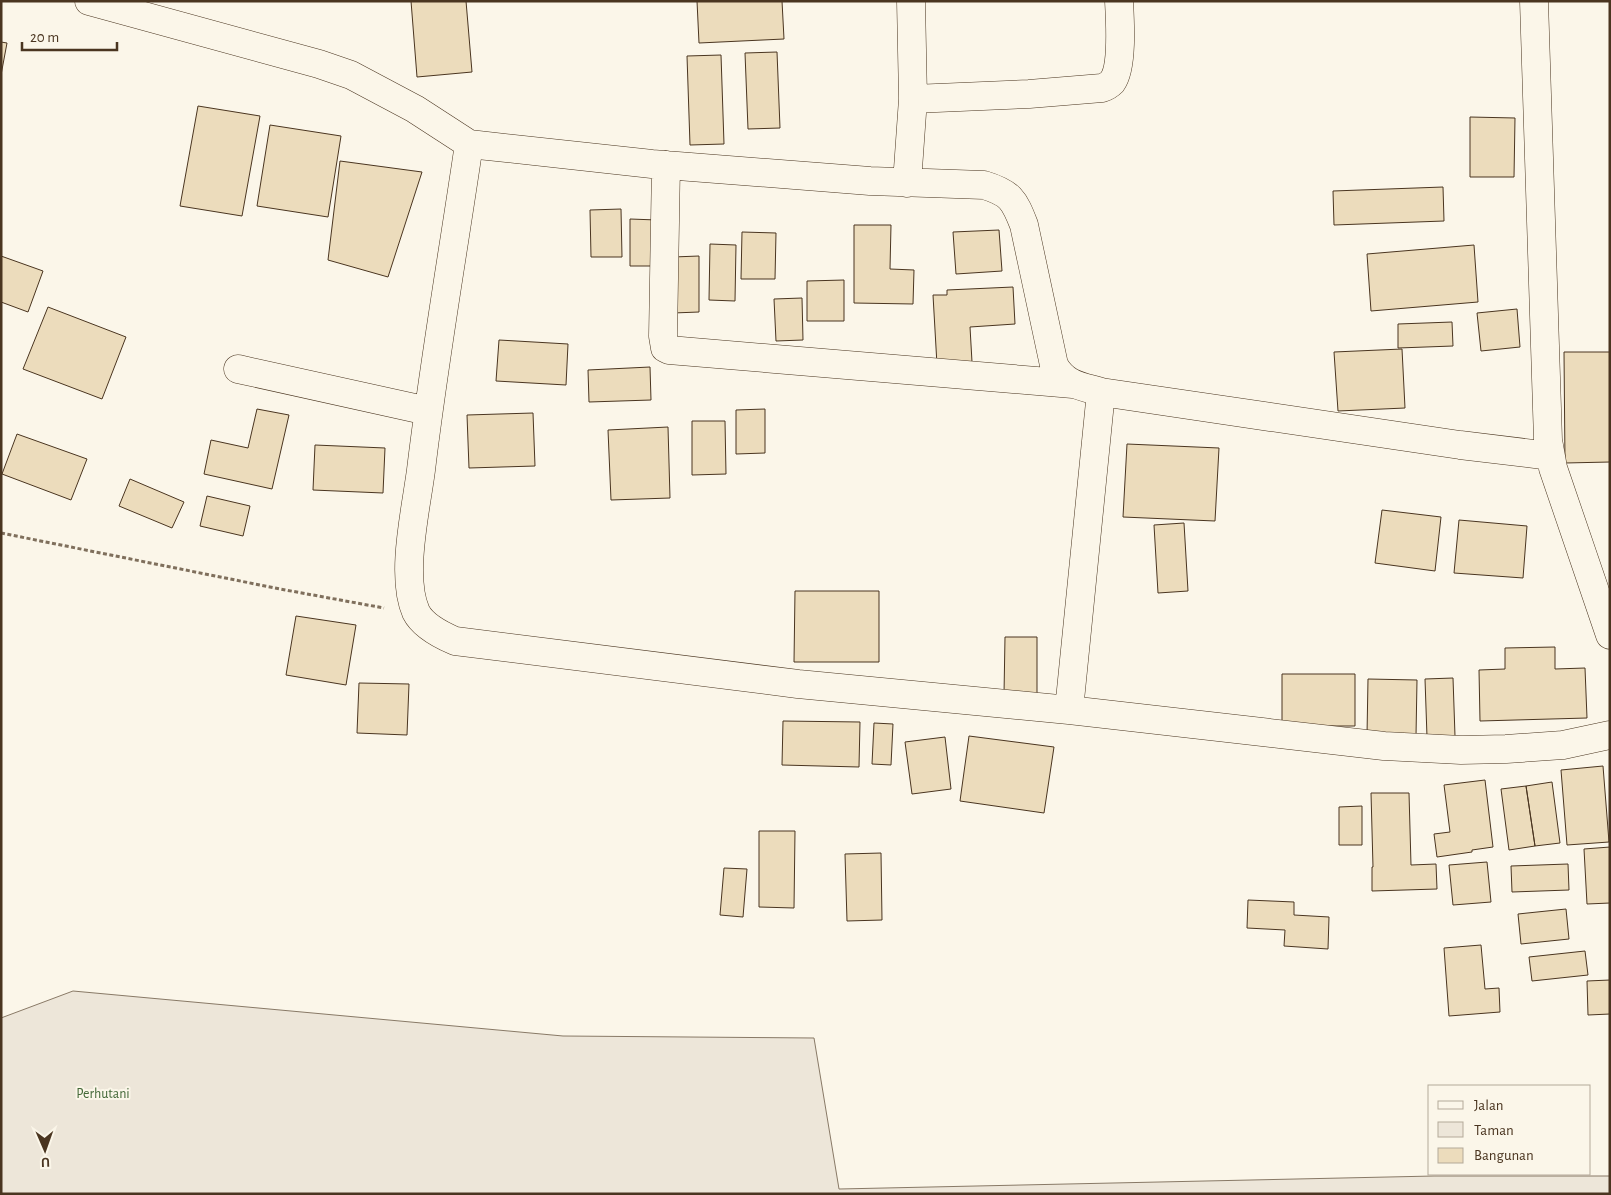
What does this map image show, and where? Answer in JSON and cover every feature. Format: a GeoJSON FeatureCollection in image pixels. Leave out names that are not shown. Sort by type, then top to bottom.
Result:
{"type":"FeatureCollection","features":[{"type":"Feature","properties":{"kind":"street"},"geometry":{"type":"LineString","coordinates":[[90,1],[319,64],[351,75],[415,109],[469,144],[666,165],[870,181],[984,185],[1001,190],[1011,199],[1019,211],[1024,224],[1054,365],[1060,375],[1073,384]]}},
{"type":"Feature","properties":{"kind":"street"},"geometry":{"type":"LineString","coordinates":[[907,183],[913,98],[911,1]]}},
{"type":"Feature","properties":{"kind":"street"},"geometry":{"type":"LineString","coordinates":[[913,98],[1029,94],[1102,88],[1112,82],[1118,65],[1121,45],[1119,1]]}},
{"type":"Feature","properties":{"kind":"street"},"geometry":{"type":"LineString","coordinates":[[1534,1],[1550,456],[1610,635]]}},
{"type":"Feature","properties":{"kind":"street"},"geometry":{"type":"LineString","coordinates":[[469,144],[428,411],[409,563],[411,593],[417,614],[436,633],[454,641],[798,684],[1069,710],[1384,746],[1506,749],[1563,744],[1610,735]]}},
{"type":"Feature","properties":{"kind":"street"},"geometry":{"type":"LineString","coordinates":[[666,165],[663,336],[665,348],[669,350],[1073,384],[1101,392],[1460,445],[1550,456]]}},
{"type":"Feature","properties":{"kind":"street"},"geometry":{"type":"LineString","coordinates":[[238,369],[428,411]]}},
{"type":"Feature","properties":{"kind":"street"},"geometry":{"type":"LineString","coordinates":[[1069,710],[1101,392]]}},
{"type":"Feature","properties":{"kind":"path"},"geometry":{"type":"LineString","coordinates":[[1,533],[280,589],[417,614]]}},
{"type":"Feature","properties":{"kind":"green space","name":"Perhutani"},"geometry":{"type":"Polygon","coordinates":[[[73,991],[563,1036],[814,1038],[839,1189],[1434,1176],[1610,1176],[1610,1194],[1,1194],[1,1018],[73,991]]]}},
{"type":"Feature","properties":{"kind":"building"},"geometry":{"type":"Polygon","coordinates":[[[411,1],[466,1],[472,72],[417,77],[411,1]]]}},
{"type":"Feature","properties":{"kind":"building"},"geometry":{"type":"Polygon","coordinates":[[[697,1],[782,1],[784,39],[699,43],[697,1]]]}},
{"type":"Feature","properties":{"kind":"building"},"geometry":{"type":"Polygon","coordinates":[[[1,42],[7,43],[1,75],[1,42]]]}},
{"type":"Feature","properties":{"kind":"building"},"geometry":{"type":"Polygon","coordinates":[[[777,52],[780,128],[748,129],[745,53],[777,52]]]}},
{"type":"Feature","properties":{"kind":"building"},"geometry":{"type":"Polygon","coordinates":[[[721,55],[724,144],[690,145],[687,56],[721,55]]]}},
{"type":"Feature","properties":{"kind":"building"},"geometry":{"type":"Polygon","coordinates":[[[198,106],[260,116],[242,216],[180,206],[198,106]]]}},
{"type":"Feature","properties":{"kind":"building"},"geometry":{"type":"Polygon","coordinates":[[[1470,117],[1515,118],[1514,177],[1470,177],[1470,117]]]}},
{"type":"Feature","properties":{"kind":"building"},"geometry":{"type":"Polygon","coordinates":[[[270,125],[341,136],[328,217],[257,206],[270,125]]]}},
{"type":"Feature","properties":{"kind":"building"},"geometry":{"type":"Polygon","coordinates":[[[340,161],[422,172],[388,277],[328,260],[340,161]]]}},
{"type":"Feature","properties":{"kind":"building"},"geometry":{"type":"Polygon","coordinates":[[[1443,187],[1444,221],[1334,225],[1333,191],[1443,187]]]}},
{"type":"Feature","properties":{"kind":"building"},"geometry":{"type":"Polygon","coordinates":[[[621,209],[622,257],[591,257],[590,210],[621,209]]]}},
{"type":"Feature","properties":{"kind":"building"},"geometry":{"type":"Polygon","coordinates":[[[630,219],[657,220],[656,266],[630,266],[630,219]]]}},
{"type":"Feature","properties":{"kind":"building"},"geometry":{"type":"Polygon","coordinates":[[[854,225],[891,225],[890,269],[914,270],[913,304],[854,303],[854,225]]]}},
{"type":"Feature","properties":{"kind":"building"},"geometry":{"type":"Polygon","coordinates":[[[999,230],[1002,271],[956,274],[953,232],[999,230]]]}},
{"type":"Feature","properties":{"kind":"building"},"geometry":{"type":"Polygon","coordinates":[[[742,232],[776,233],[775,279],[741,279],[742,232]]]}},
{"type":"Feature","properties":{"kind":"building"},"geometry":{"type":"Polygon","coordinates":[[[710,244],[736,245],[735,301],[709,300],[710,244]]]}},
{"type":"Feature","properties":{"kind":"building"},"geometry":{"type":"Polygon","coordinates":[[[1474,245],[1478,302],[1371,311],[1367,254],[1474,245]]]}},
{"type":"Feature","properties":{"kind":"building"},"geometry":{"type":"Polygon","coordinates":[[[1,256],[43,271],[28,312],[1,302],[1,256]]]}},
{"type":"Feature","properties":{"kind":"building"},"geometry":{"type":"Polygon","coordinates":[[[699,256],[699,312],[673,313],[673,257],[699,256]]]}},
{"type":"Feature","properties":{"kind":"building"},"geometry":{"type":"Polygon","coordinates":[[[844,280],[844,321],[807,321],[807,281],[844,280]]]}},
{"type":"Feature","properties":{"kind":"building"},"geometry":{"type":"Polygon","coordinates":[[[1013,287],[1015,324],[970,327],[972,362],[937,365],[933,295],[947,295],[947,290],[1013,287]]]}},
{"type":"Feature","properties":{"kind":"building"},"geometry":{"type":"Polygon","coordinates":[[[802,298],[803,340],[776,341],[774,299],[802,298]]]}},
{"type":"Feature","properties":{"kind":"building"},"geometry":{"type":"Polygon","coordinates":[[[48,307],[126,337],[102,399],[23,369],[48,307]]]}},
{"type":"Feature","properties":{"kind":"building"},"geometry":{"type":"Polygon","coordinates":[[[1517,309],[1520,347],[1481,351],[1477,313],[1517,309]]]}},
{"type":"Feature","properties":{"kind":"building"},"geometry":{"type":"Polygon","coordinates":[[[1452,322],[1453,346],[1398,348],[1398,324],[1452,322]]]}},
{"type":"Feature","properties":{"kind":"building"},"geometry":{"type":"Polygon","coordinates":[[[499,340],[568,344],[566,385],[496,381],[499,340]]]}},
{"type":"Feature","properties":{"kind":"building"},"geometry":{"type":"Polygon","coordinates":[[[1402,349],[1405,408],[1338,411],[1334,352],[1402,349]]]}},
{"type":"Feature","properties":{"kind":"building"},"geometry":{"type":"Polygon","coordinates":[[[1564,352],[1610,352],[1610,462],[1565,463],[1564,352]]]}},
{"type":"Feature","properties":{"kind":"building"},"geometry":{"type":"Polygon","coordinates":[[[650,367],[651,400],[589,402],[588,370],[650,367]]]}},
{"type":"Feature","properties":{"kind":"building"},"geometry":{"type":"Polygon","coordinates":[[[257,409],[289,415],[272,489],[204,474],[211,440],[248,448],[257,409]]]}},
{"type":"Feature","properties":{"kind":"building"},"geometry":{"type":"Polygon","coordinates":[[[765,409],[765,453],[736,454],[736,410],[765,409]]]}},
{"type":"Feature","properties":{"kind":"building"},"geometry":{"type":"Polygon","coordinates":[[[533,413],[535,466],[469,468],[467,415],[533,413]]]}},
{"type":"Feature","properties":{"kind":"building"},"geometry":{"type":"Polygon","coordinates":[[[692,421],[725,421],[726,474],[692,475],[692,421]]]}},
{"type":"Feature","properties":{"kind":"building"},"geometry":{"type":"Polygon","coordinates":[[[668,427],[670,498],[611,500],[608,430],[668,427]]]}},
{"type":"Feature","properties":{"kind":"building"},"geometry":{"type":"Polygon","coordinates":[[[17,434],[87,459],[71,500],[2,474],[17,434]]]}},
{"type":"Feature","properties":{"kind":"building"},"geometry":{"type":"Polygon","coordinates":[[[1127,444],[1219,448],[1215,521],[1123,517],[1127,444]]]}},
{"type":"Feature","properties":{"kind":"building"},"geometry":{"type":"Polygon","coordinates":[[[315,445],[385,448],[383,493],[313,490],[315,445]]]}},
{"type":"Feature","properties":{"kind":"building"},"geometry":{"type":"Polygon","coordinates":[[[130,479],[184,502],[172,528],[119,506],[130,479]]]}},
{"type":"Feature","properties":{"kind":"building"},"geometry":{"type":"Polygon","coordinates":[[[207,496],[250,506],[243,536],[200,526],[207,496]]]}},
{"type":"Feature","properties":{"kind":"building"},"geometry":{"type":"Polygon","coordinates":[[[1382,510],[1441,517],[1435,571],[1375,563],[1382,510]]]}},
{"type":"Feature","properties":{"kind":"building"},"geometry":{"type":"Polygon","coordinates":[[[1459,520],[1527,526],[1523,578],[1454,573],[1459,520]]]}},
{"type":"Feature","properties":{"kind":"building"},"geometry":{"type":"Polygon","coordinates":[[[1184,523],[1188,591],[1158,593],[1154,525],[1184,523]]]}},
{"type":"Feature","properties":{"kind":"building"},"geometry":{"type":"Polygon","coordinates":[[[795,591],[879,591],[879,662],[794,662],[795,591]]]}},
{"type":"Feature","properties":{"kind":"building"},"geometry":{"type":"Polygon","coordinates":[[[296,616],[356,625],[346,685],[286,675],[296,616]]]}},
{"type":"Feature","properties":{"kind":"building"},"geometry":{"type":"Polygon","coordinates":[[[1005,637],[1037,637],[1037,694],[1004,694],[1005,637]]]}},
{"type":"Feature","properties":{"kind":"building"},"geometry":{"type":"Polygon","coordinates":[[[1555,647],[1555,669],[1585,668],[1587,718],[1480,721],[1479,670],[1505,669],[1505,648],[1555,647]]]}},
{"type":"Feature","properties":{"kind":"building"},"geometry":{"type":"Polygon","coordinates":[[[1282,674],[1355,674],[1355,726],[1282,726],[1282,674]]]}},
{"type":"Feature","properties":{"kind":"building"},"geometry":{"type":"Polygon","coordinates":[[[1453,678],[1455,736],[1427,737],[1425,679],[1453,678]]]}},
{"type":"Feature","properties":{"kind":"building"},"geometry":{"type":"Polygon","coordinates":[[[1368,679],[1417,680],[1416,736],[1367,735],[1368,679]]]}},
{"type":"Feature","properties":{"kind":"building"},"geometry":{"type":"Polygon","coordinates":[[[359,683],[409,684],[407,735],[357,733],[359,683]]]}},
{"type":"Feature","properties":{"kind":"building"},"geometry":{"type":"Polygon","coordinates":[[[783,721],[860,722],[859,767],[782,765],[783,721]]]}},
{"type":"Feature","properties":{"kind":"building"},"geometry":{"type":"Polygon","coordinates":[[[874,723],[893,724],[891,765],[872,764],[874,723]]]}},
{"type":"Feature","properties":{"kind":"building"},"geometry":{"type":"Polygon","coordinates":[[[969,736],[1054,747],[1044,813],[960,801],[969,736]]]}},
{"type":"Feature","properties":{"kind":"building"},"geometry":{"type":"Polygon","coordinates":[[[945,737],[951,789],[912,794],[905,742],[945,737]]]}},
{"type":"Feature","properties":{"kind":"building"},"geometry":{"type":"Polygon","coordinates":[[[1603,766],[1609,842],[1567,845],[1561,770],[1603,766]]]}},
{"type":"Feature","properties":{"kind":"building"},"geometry":{"type":"Polygon","coordinates":[[[1485,780],[1493,847],[1437,857],[1434,834],[1450,832],[1444,785],[1485,780]]]}},
{"type":"Feature","properties":{"kind":"building"},"geometry":{"type":"Polygon","coordinates":[[[1552,782],[1560,843],[1535,846],[1526,786],[1552,782]]]}},
{"type":"Feature","properties":{"kind":"building"},"geometry":{"type":"Polygon","coordinates":[[[1526,786],[1535,846],[1509,850],[1501,789],[1526,786]]]}},
{"type":"Feature","properties":{"kind":"building"},"geometry":{"type":"Polygon","coordinates":[[[1371,793],[1409,793],[1411,865],[1436,864],[1437,889],[1372,891],[1371,793]]]}},
{"type":"Feature","properties":{"kind":"building"},"geometry":{"type":"Polygon","coordinates":[[[1362,806],[1362,845],[1339,845],[1339,807],[1362,806]]]}},
{"type":"Feature","properties":{"kind":"building"},"geometry":{"type":"Polygon","coordinates":[[[759,831],[795,831],[794,908],[759,907],[759,831]]]}},
{"type":"Feature","properties":{"kind":"building"},"geometry":{"type":"Polygon","coordinates":[[[1610,847],[1610,903],[1587,904],[1584,849],[1610,847]]]}},
{"type":"Feature","properties":{"kind":"building"},"geometry":{"type":"Polygon","coordinates":[[[881,853],[882,920],[847,921],[845,854],[881,853]]]}},
{"type":"Feature","properties":{"kind":"building"},"geometry":{"type":"Polygon","coordinates":[[[1487,862],[1491,902],[1453,905],[1449,865],[1487,862]]]}},
{"type":"Feature","properties":{"kind":"building"},"geometry":{"type":"Polygon","coordinates":[[[1568,864],[1569,890],[1512,892],[1511,866],[1568,864]]]}},
{"type":"Feature","properties":{"kind":"building"},"geometry":{"type":"Polygon","coordinates":[[[724,868],[747,869],[743,917],[720,915],[724,868]]]}},
{"type":"Feature","properties":{"kind":"building"},"geometry":{"type":"Polygon","coordinates":[[[1248,900],[1294,902],[1294,915],[1329,917],[1328,949],[1284,946],[1285,930],[1247,928],[1248,900]]]}},
{"type":"Feature","properties":{"kind":"building"},"geometry":{"type":"Polygon","coordinates":[[[1566,909],[1569,939],[1521,944],[1518,914],[1566,909]]]}},
{"type":"Feature","properties":{"kind":"building"},"geometry":{"type":"Polygon","coordinates":[[[1481,945],[1485,989],[1499,988],[1500,1012],[1449,1016],[1444,948],[1481,945]]]}},
{"type":"Feature","properties":{"kind":"building"},"geometry":{"type":"Polygon","coordinates":[[[1585,951],[1588,975],[1532,981],[1529,957],[1585,951]]]}},
{"type":"Feature","properties":{"kind":"building"},"geometry":{"type":"Polygon","coordinates":[[[1610,980],[1610,1014],[1588,1015],[1587,981],[1610,980]]]}}]}
